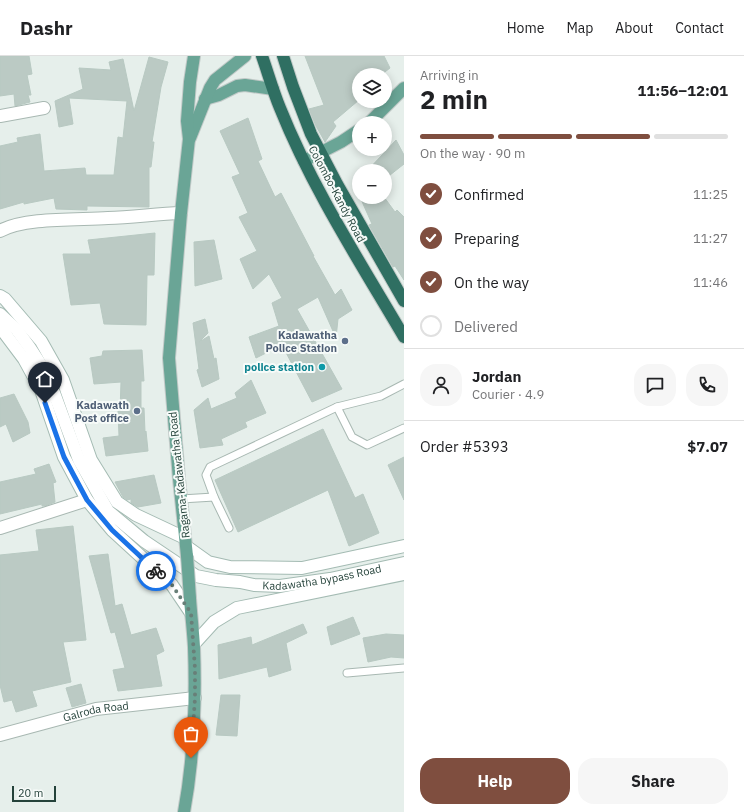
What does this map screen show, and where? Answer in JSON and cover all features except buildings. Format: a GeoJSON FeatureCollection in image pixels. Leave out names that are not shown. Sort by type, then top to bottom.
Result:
{"type":"FeatureCollection","features":[{"type":"Feature","properties":{"kind":"highway","name":"Colombo-Kandy Road"},"geometry":{"type":"LineString","coordinates":[[262,56],[273,89],[304,161],[350,245],[404,337]]}},
{"type":"Feature","properties":{"kind":"highway","name":"Colombo-Kandy Road"},"geometry":{"type":"LineString","coordinates":[[283,56],[311,134],[404,302]]}},
{"type":"Feature","properties":{"kind":"main road"},"geometry":{"type":"LineString","coordinates":[[190,139],[187,121],[194,56]]}},
{"type":"Feature","properties":{"kind":"main road"},"geometry":{"type":"LineString","coordinates":[[190,139],[205,99],[215,80],[245,56]]}},
{"type":"Feature","properties":{"kind":"main road"},"geometry":{"type":"LineString","coordinates":[[205,99],[219,95],[237,86],[245,85],[273,89]]}},
{"type":"Feature","properties":{"kind":"main road"},"geometry":{"type":"LineString","coordinates":[[375,116],[404,88]]}},
{"type":"Feature","properties":{"kind":"main road"},"geometry":{"type":"LineString","coordinates":[[304,161],[352,134]]}},
{"type":"Feature","properties":{"kind":"main road","name":"Ragama-Kadawatha Road"},"geometry":{"type":"LineString","coordinates":[[184,812],[189,787],[195,698],[194,644],[169,358],[181,213],[190,139]]}},
{"type":"Feature","properties":{"kind":"street"},"geometry":{"type":"LineString","coordinates":[[0,116],[44,108]]}},
{"type":"Feature","properties":{"kind":"street"},"geometry":{"type":"LineString","coordinates":[[0,231],[28,222],[181,213]]}},
{"type":"Feature","properties":{"kind":"street"},"geometry":{"type":"LineString","coordinates":[[0,296],[5,299],[41,341],[63,380],[91,460],[117,502],[208,562],[230,567],[302,568],[404,546]]}},
{"type":"Feature","properties":{"kind":"street","name":"Kadawatha bypass Road"},"geometry":{"type":"LineString","coordinates":[[0,314],[17,330],[43,368],[50,382],[79,460],[108,511],[144,541],[196,576],[254,585],[280,586],[330,579],[404,563]]}},
{"type":"Feature","properties":{"kind":"street"},"geometry":{"type":"LineString","coordinates":[[0,327],[24,359],[41,390],[64,457],[87,500],[112,530],[172,585],[191,613]]}},
{"type":"Feature","properties":{"kind":"street"},"geometry":{"type":"LineString","coordinates":[[0,528],[87,500]]}},
{"type":"Feature","properties":{"kind":"street","name":"Kadawatha bypass Road"},"geometry":{"type":"LineString","coordinates":[[240,582],[253,579],[281,579],[302,576],[404,556]]}},
{"type":"Feature","properties":{"kind":"street"},"geometry":{"type":"LineString","coordinates":[[194,644],[214,622],[237,608],[404,574]]}},
{"type":"Feature","properties":{"kind":"street","name":"Galroda Road"},"geometry":{"type":"LineString","coordinates":[[0,735],[96,709],[195,698]]}},
{"type":"Feature","properties":{"kind":"lane"},"geometry":{"type":"LineString","coordinates":[[229,528],[214,498],[206,475],[210,468],[337,407],[381,396],[404,384]]}},
{"type":"Feature","properties":{"kind":"lane"},"geometry":{"type":"LineString","coordinates":[[337,407],[352,438],[367,445],[404,428]]}},
{"type":"Feature","properties":{"kind":"lane"},"geometry":{"type":"LineString","coordinates":[[181,499],[214,498]]}},
{"type":"Feature","properties":{"kind":"lane"},"geometry":{"type":"LineString","coordinates":[[347,673],[404,668]]}},
{"type":"Feature","properties":{"kind":"way so far"},"geometry":{"type":"LineString","coordinates":[[156,571],[172,585],[191,613],[194,644],[195,698],[191,758]]}},
{"type":"Feature","properties":{"kind":"place","name":"Kadawatha Police Station"},"geometry":{"type":"Point","coordinates":[345,341]}},
{"type":"Feature","properties":{"kind":"place","name":"police station"},"geometry":{"type":"Point","coordinates":[322,367]}},
{"type":"Feature","properties":{"kind":"place","name":"Kadawath Post office"},"geometry":{"type":"Point","coordinates":[137,411]}},
{"type":"Feature","properties":{"kind":"route"},"geometry":{"type":"LineString","coordinates":[[45,403],[64,457],[87,500],[112,530],[156,571]]}}]}
